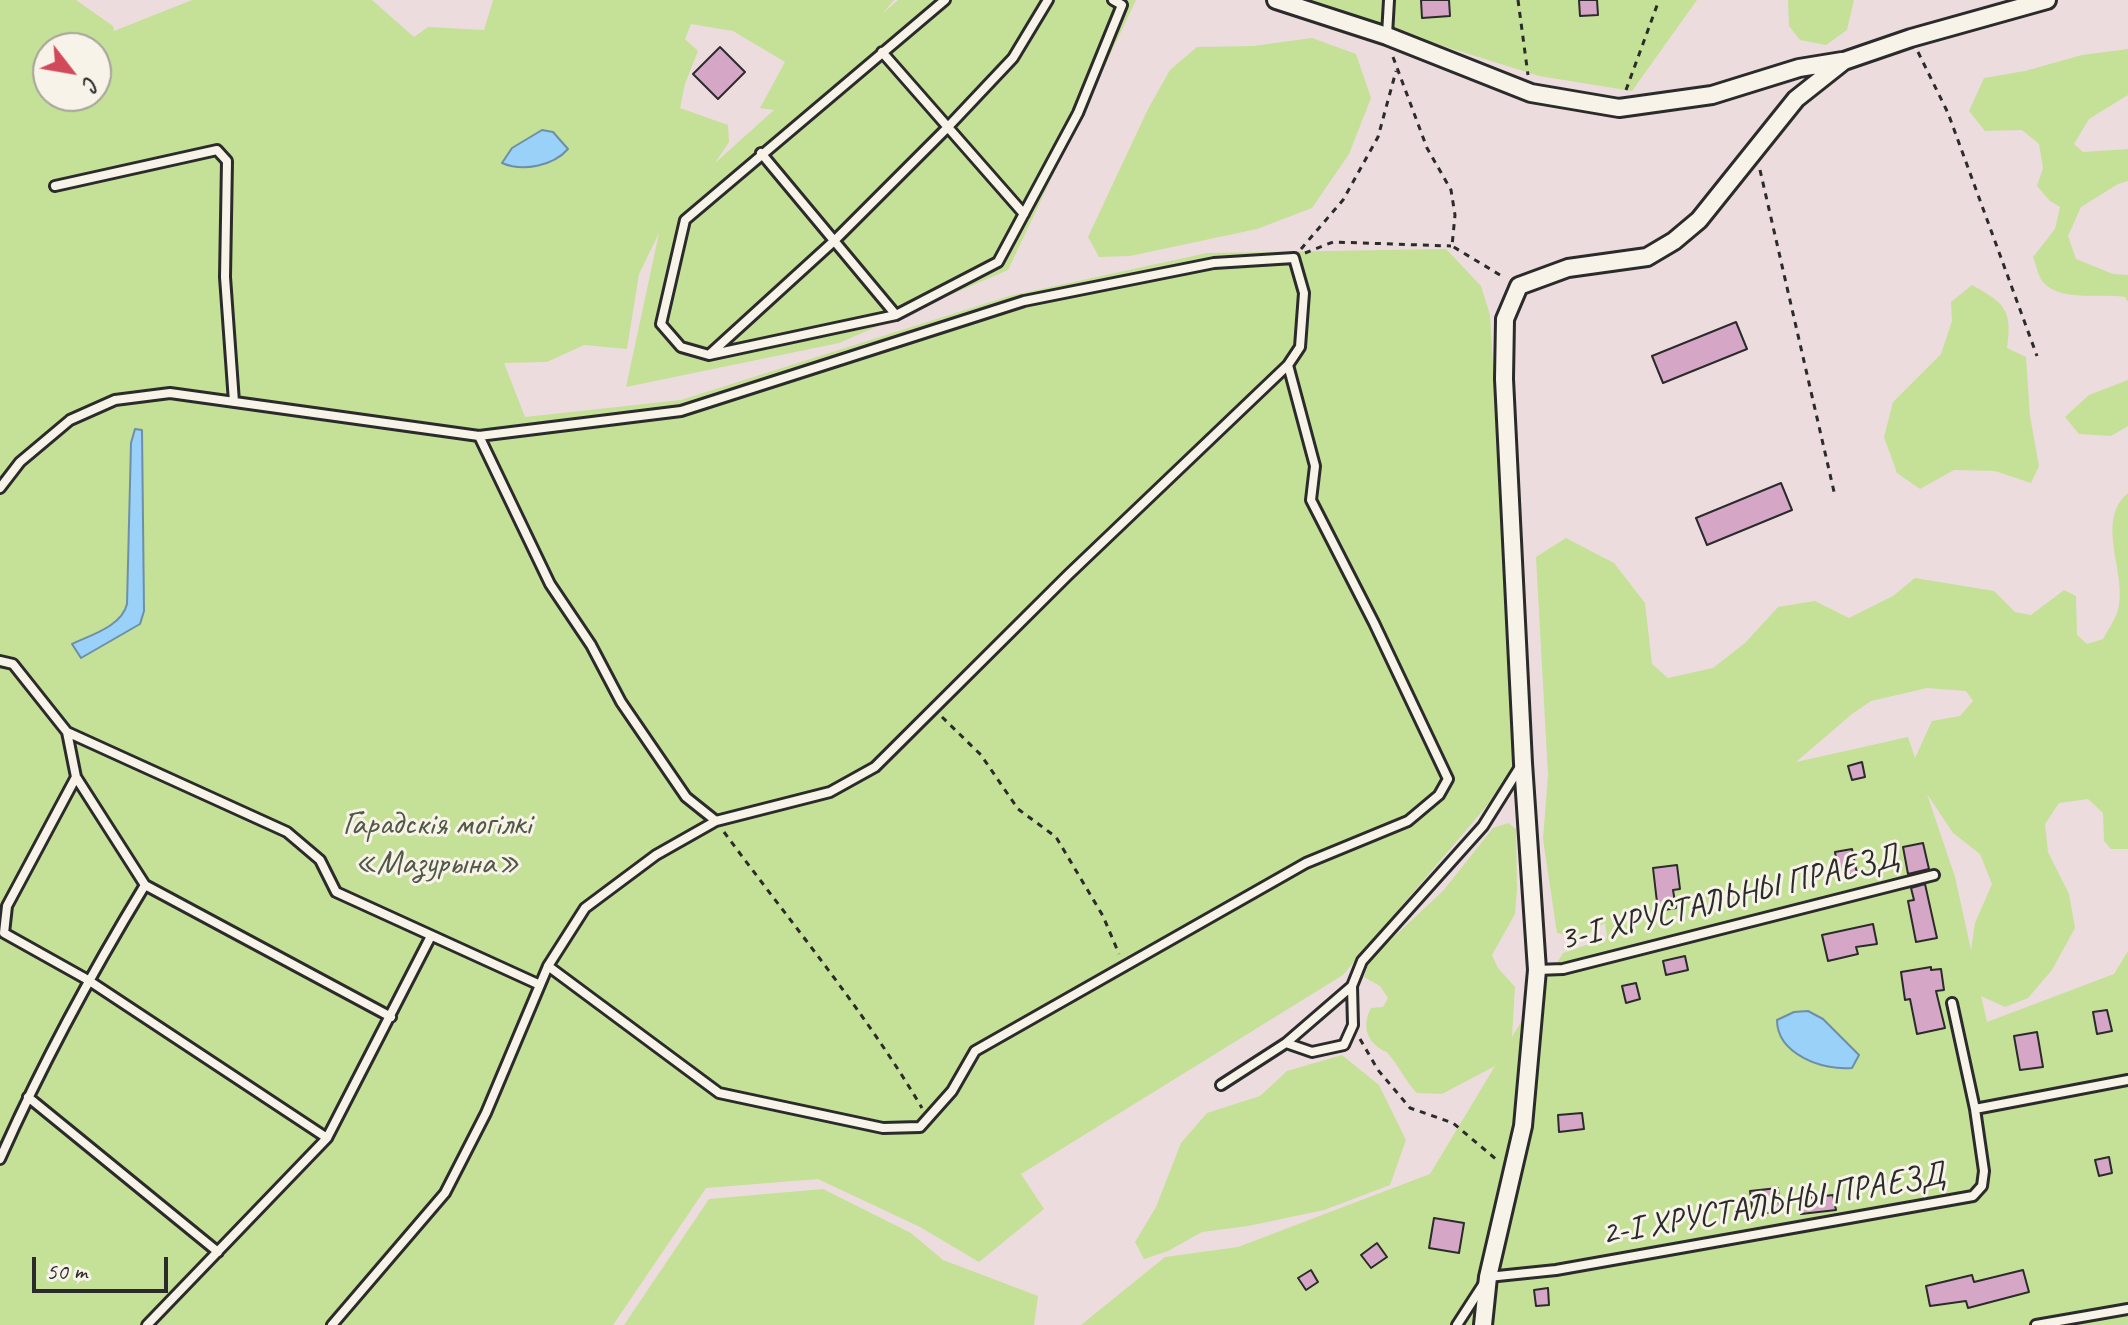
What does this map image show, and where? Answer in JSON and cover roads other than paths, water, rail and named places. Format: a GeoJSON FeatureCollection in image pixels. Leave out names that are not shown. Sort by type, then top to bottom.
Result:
{"type":"FeatureCollection","features":[{"type":"Feature","properties":{"kind":"street"},"geometry":{"type":"LineString","coordinates":[[1276,0],[1387,36],[1531,93],[1619,108],[1712,95],[1799,68],[1844,61],[1911,38],[2047,0]]}},
{"type":"Feature","properties":{"kind":"street"},"geometry":{"type":"LineString","coordinates":[[1483,1325],[1488,1277],[1523,1126],[1537,970],[1523,763],[1504,379],[1505,319],[1519,286],[1568,268],[1647,257],[1674,241],[1699,220],[1796,99],[1844,61]]}},
{"type":"Feature","properties":{"kind":"lane"},"geometry":{"type":"LineString","coordinates":[[945,0],[685,220],[661,324],[681,347],[709,355],[896,315],[998,262],[1078,113],[1122,5],[1113,0]]}},
{"type":"Feature","properties":{"kind":"lane"},"geometry":{"type":"LineString","coordinates":[[709,355],[834,241],[947,128],[1013,58],[1048,0]]}},
{"type":"Feature","properties":{"kind":"lane"},"geometry":{"type":"LineString","coordinates":[[1387,36],[1389,0]]}},
{"type":"Feature","properties":{"kind":"lane"},"geometry":{"type":"LineString","coordinates":[[882,52],[1024,214]]}},
{"type":"Feature","properties":{"kind":"lane"},"geometry":{"type":"LineString","coordinates":[[55,186],[217,150],[227,161],[225,277],[234,402]]}},
{"type":"Feature","properties":{"kind":"lane"},"geometry":{"type":"LineString","coordinates":[[761,153],[896,315]]}},
{"type":"Feature","properties":{"kind":"lane"},"geometry":{"type":"LineString","coordinates":[[0,488],[20,462],[70,420],[115,400],[170,393],[479,436],[681,411],[1024,301],[1214,263],[1294,258],[1304,293],[1300,347],[1288,365],[1068,575],[875,767],[830,792],[716,821],[656,855],[585,908],[548,966],[486,1113],[445,1193],[332,1325]]}},
{"type":"Feature","properties":{"kind":"lane"},"geometry":{"type":"LineString","coordinates":[[548,966],[719,1093],[883,1128],[920,1127],[952,1091],[975,1051],[1306,863],[1408,821],[1439,795],[1448,779],[1311,500],[1315,466],[1288,365]]}},
{"type":"Feature","properties":{"kind":"lane"},"geometry":{"type":"LineString","coordinates":[[479,436],[550,584],[591,645],[621,702],[686,797],[716,821]]}},
{"type":"Feature","properties":{"kind":"lane"},"geometry":{"type":"LineString","coordinates":[[0,661],[13,664],[67,732],[287,832],[320,860],[336,892],[540,985]]}},
{"type":"Feature","properties":{"kind":"lane"},"geometry":{"type":"LineString","coordinates":[[67,732],[76,777],[145,885],[391,1017]]}},
{"type":"Feature","properties":{"kind":"lane"},"geometry":{"type":"LineString","coordinates":[[1286,1043],[1312,1052],[1344,1045],[1353,1025],[1352,986],[1362,961],[1483,826],[1523,763]]}},
{"type":"Feature","properties":{"kind":"lane"},"geometry":{"type":"LineString","coordinates":[[76,777],[7,906],[4,933],[88,980],[327,1138]]}},
{"type":"Feature","properties":{"kind":"lane","name":"3-І ХРУСТАЛЬНЫ ПРАЕЗД"},"geometry":{"type":"LineString","coordinates":[[1537,970],[1563,969],[1934,875]]}},
{"type":"Feature","properties":{"kind":"lane"},"geometry":{"type":"LineString","coordinates":[[0,1159],[88,980],[145,885]]}},
{"type":"Feature","properties":{"kind":"lane"},"geometry":{"type":"LineString","coordinates":[[147,1325],[327,1138],[431,936]]}},
{"type":"Feature","properties":{"kind":"lane"},"geometry":{"type":"LineString","coordinates":[[1221,1085],[1286,1043],[1352,986]]}},
{"type":"Feature","properties":{"kind":"lane"},"geometry":{"type":"LineString","coordinates":[[1952,1003],[1975,1109],[2128,1080]]}},
{"type":"Feature","properties":{"kind":"lane"},"geometry":{"type":"LineString","coordinates":[[28,1097],[218,1252]]}},
{"type":"Feature","properties":{"kind":"lane","name":"2-І ХРУСТАЛЬНЫ ПРАЕЗД"},"geometry":{"type":"LineString","coordinates":[[1488,1277],[1556,1270],[1973,1196],[1982,1186],[1984,1171],[1975,1109]]}},
{"type":"Feature","properties":{"kind":"lane"},"geometry":{"type":"LineString","coordinates":[[1457,1325],[1488,1277]]}},
{"type":"Feature","properties":{"kind":"lane"},"geometry":{"type":"LineString","coordinates":[[2036,1325],[2128,1309]]}},
{"type":"Feature","properties":{"kind":"water"},"geometry":{"type":"Polygon","coordinates":[[[542,130],[553,132],[568,149],[554,160],[537,166],[519,167],[502,163],[512,148],[542,130]]]}},
{"type":"Feature","properties":{"kind":"water"},"geometry":{"type":"Polygon","coordinates":[[[135,429],[142,430],[144,611],[140,624],[81,658],[72,644],[112,624],[127,604],[131,443],[135,429]]]}},
{"type":"Feature","properties":{"kind":"water"},"geometry":{"type":"Polygon","coordinates":[[[1808,1011],[1823,1019],[1859,1055],[1852,1068],[1816,1063],[1793,1051],[1785,1042],[1777,1020],[1794,1012],[1808,1011]]]}},
{"type":"Feature","properties":{"kind":"park label","name":"Гарадскія могілкі «Мазурына»"},"geometry":{"type":"Point","coordinates":[437,844]}}]}
